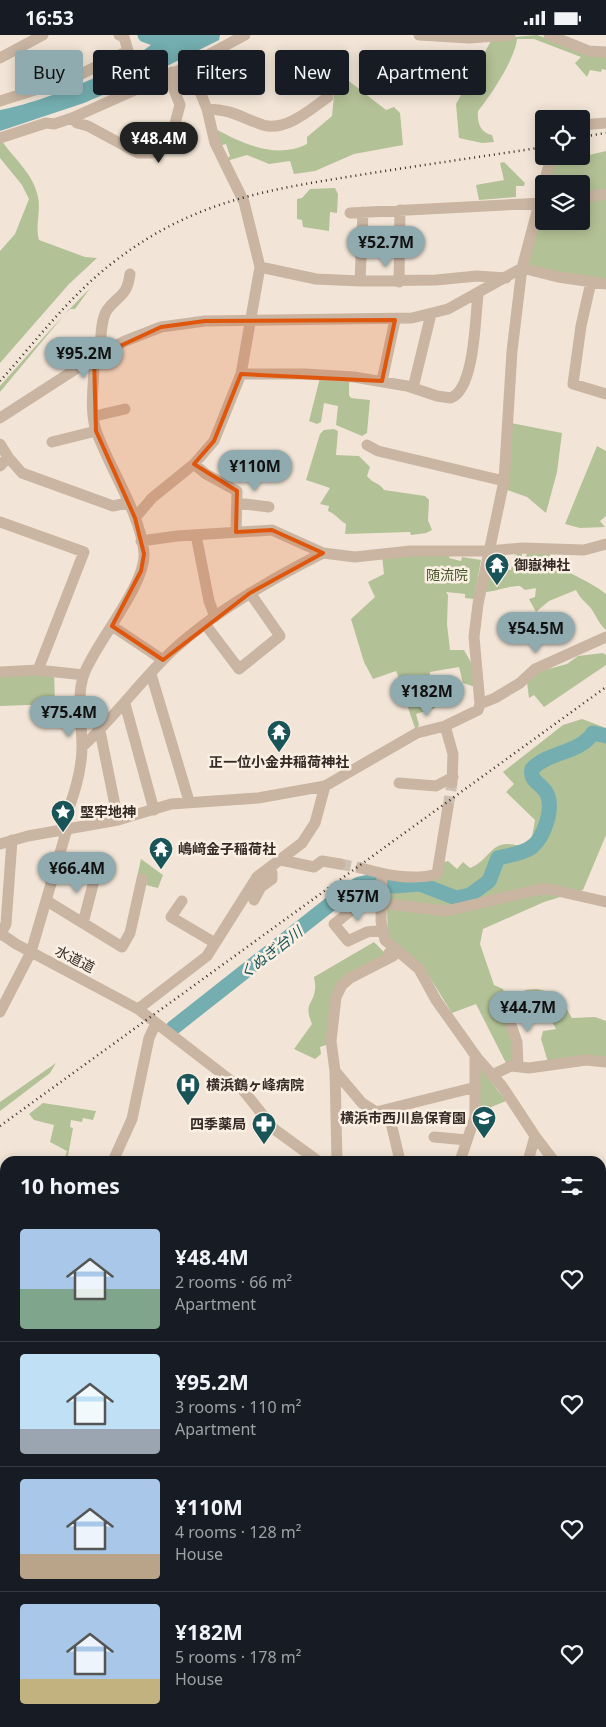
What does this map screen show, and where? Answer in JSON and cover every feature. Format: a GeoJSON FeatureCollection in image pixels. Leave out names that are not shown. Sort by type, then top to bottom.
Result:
{"type":"FeatureCollection","features":[{"type":"Feature","properties":{"kind":"street"},"geometry":{"type":"LineString","coordinates":[[0,58],[31,38],[43,35]]}},
{"type":"Feature","properties":{"kind":"street"},"geometry":{"type":"LineString","coordinates":[[168,74],[245,35]]}},
{"type":"Feature","properties":{"kind":"street"},"geometry":{"type":"LineString","coordinates":[[419,35],[510,35]]}},
{"type":"Feature","properties":{"kind":"street"},"geometry":{"type":"LineString","coordinates":[[549,35],[590,51],[606,52]]}},
{"type":"Feature","properties":{"kind":"street"},"geometry":{"type":"LineString","coordinates":[[122,36],[128,50]]}},
{"type":"Feature","properties":{"kind":"street"},"geometry":{"type":"LineString","coordinates":[[0,101],[73,79],[93,70]]}},
{"type":"Feature","properties":{"kind":"street"},"geometry":{"type":"LineString","coordinates":[[135,519],[152,498],[194,464],[214,441],[241,374],[260,267],[244,202],[215,143],[207,109],[201,94],[177,71]]}},
{"type":"Feature","properties":{"kind":"street"},"geometry":{"type":"LineString","coordinates":[[72,118],[77,123],[88,126],[138,153],[152,153],[169,146],[180,105],[173,87],[177,71]]}},
{"type":"Feature","properties":{"kind":"street"},"geometry":{"type":"LineString","coordinates":[[0,138],[46,123],[54,124],[72,118],[118,95]]}},
{"type":"Feature","properties":{"kind":"street"},"geometry":{"type":"LineString","coordinates":[[207,109],[228,110],[264,125],[278,125],[297,119],[328,97]]}},
{"type":"Feature","properties":{"kind":"street"},"geometry":{"type":"LineString","coordinates":[[590,124],[606,123]]}},
{"type":"Feature","properties":{"kind":"street"},"geometry":{"type":"LineString","coordinates":[[590,197],[606,194]]}},
{"type":"Feature","properties":{"kind":"street"},"geometry":{"type":"LineString","coordinates":[[350,213],[535,203]]}},
{"type":"Feature","properties":{"kind":"street"},"geometry":{"type":"LineString","coordinates":[[399,282],[400,210]]}},
{"type":"Feature","properties":{"kind":"street"},"geometry":{"type":"LineString","coordinates":[[360,281],[363,212]]}},
{"type":"Feature","properties":{"kind":"street"},"geometry":{"type":"LineString","coordinates":[[0,844],[12,840],[118,820],[189,801],[258,798],[325,786],[417,733],[445,726],[478,710],[480,704],[474,637],[478,603],[488,551],[496,523],[504,481],[512,351],[522,268],[535,224]]}},
{"type":"Feature","properties":{"kind":"street"},"geometry":{"type":"LineString","coordinates":[[260,267],[316,279],[360,281],[399,282],[477,275],[506,278]]}},
{"type":"Feature","properties":{"kind":"street"},"geometry":{"type":"LineString","coordinates":[[0,418],[97,356],[132,338],[162,327],[190,321],[395,320],[448,309],[478,295],[522,268],[606,284]]}},
{"type":"Feature","properties":{"kind":"street"},"geometry":{"type":"LineString","coordinates":[[0,1012],[31,952],[47,901],[75,793],[82,747],[80,694],[84,675],[141,571],[144,554],[135,519],[96,431],[95,416],[97,356],[106,311],[127,290],[130,274]]}},
{"type":"Feature","properties":{"kind":"street"},"geometry":{"type":"LineString","coordinates":[[591,282],[581,326],[573,384],[606,394]]}},
{"type":"Feature","properties":{"kind":"street"},"geometry":{"type":"LineString","coordinates":[[241,374],[313,375],[382,381],[413,387],[437,396],[452,398],[459,392],[466,379],[470,363],[478,295]]}},
{"type":"Feature","properties":{"kind":"street"},"geometry":{"type":"LineString","coordinates":[[413,387],[431,314]]}},
{"type":"Feature","properties":{"kind":"street"},"geometry":{"type":"LineString","coordinates":[[382,381],[395,320]]}},
{"type":"Feature","properties":{"kind":"street"},"geometry":{"type":"LineString","coordinates":[[95,416],[125,409]]}},
{"type":"Feature","properties":{"kind":"street"},"geometry":{"type":"LineString","coordinates":[[52,442],[96,431]]}},
{"type":"Feature","properties":{"kind":"street"},"geometry":{"type":"LineString","coordinates":[[0,444],[22,473],[113,506],[127,503]]}},
{"type":"Feature","properties":{"kind":"street"},"geometry":{"type":"LineString","coordinates":[[368,445],[378,451],[504,481]]}},
{"type":"Feature","properties":{"kind":"street"},"geometry":{"type":"LineString","coordinates":[[0,466],[8,457]]}},
{"type":"Feature","properties":{"kind":"street"},"geometry":{"type":"LineString","coordinates":[[194,464],[206,474],[237,491],[236,532]]}},
{"type":"Feature","properties":{"kind":"street"},"geometry":{"type":"LineString","coordinates":[[237,503],[269,507]]}},
{"type":"Feature","properties":{"kind":"street"},"geometry":{"type":"LineString","coordinates":[[1,526],[84,552],[38,670]]}},
{"type":"Feature","properties":{"kind":"street"},"geometry":{"type":"LineString","coordinates":[[141,541],[272,530],[324,553],[355,557],[410,551],[488,551],[522,548],[584,550],[606,544]]}},
{"type":"Feature","properties":{"kind":"street"},"geometry":{"type":"LineString","coordinates":[[196,535],[210,621],[239,669],[280,636],[250,593]]}},
{"type":"Feature","properties":{"kind":"street"},"geometry":{"type":"LineString","coordinates":[[82,747],[100,731],[163,660],[210,621],[250,593],[324,553]]}},
{"type":"Feature","properties":{"kind":"street"},"geometry":{"type":"LineString","coordinates":[[112,626],[163,660]]}},
{"type":"Feature","properties":{"kind":"street"},"geometry":{"type":"LineString","coordinates":[[480,704],[495,698],[520,683],[535,669],[606,637]]}},
{"type":"Feature","properties":{"kind":"street"},"geometry":{"type":"LineString","coordinates":[[0,672],[38,670],[84,675]]}},
{"type":"Feature","properties":{"kind":"street"},"geometry":{"type":"LineString","coordinates":[[151,674],[189,801]]}},
{"type":"Feature","properties":{"kind":"street"},"geometry":{"type":"LineString","coordinates":[[125,704],[154,810]]}},
{"type":"Feature","properties":{"kind":"street"},"geometry":{"type":"LineString","coordinates":[[400,783],[436,786],[452,780],[453,754],[445,726]]}},
{"type":"Feature","properties":{"kind":"street"},"geometry":{"type":"LineString","coordinates":[[100,731],[118,820]]}},
{"type":"Feature","properties":{"kind":"street"},"geometry":{"type":"LineString","coordinates":[[138,1009],[207,957],[257,877],[302,843],[310,833],[325,786]]}},
{"type":"Feature","properties":{"kind":"street"},"geometry":{"type":"LineString","coordinates":[[361,868],[382,881],[423,878],[437,873],[448,807]]}},
{"type":"Feature","properties":{"kind":"street"},"geometry":{"type":"LineString","coordinates":[[0,934],[6,924],[12,840]]}},
{"type":"Feature","properties":{"kind":"street"},"geometry":{"type":"LineString","coordinates":[[281,860],[314,867],[322,861],[340,864]]}},
{"type":"Feature","properties":{"kind":"street"},"geometry":{"type":"LineString","coordinates":[[254,900],[261,887],[272,879],[272,873],[269,868]]}},
{"type":"Feature","properties":{"kind":"street"},"geometry":{"type":"LineString","coordinates":[[84,923],[96,873]]}},
{"type":"Feature","properties":{"kind":"street"},"geometry":{"type":"LineString","coordinates":[[47,901],[122,947],[130,933],[142,879]]}},
{"type":"Feature","properties":{"kind":"street"},"geometry":{"type":"LineString","coordinates":[[337,1156],[335,1071],[332,1049],[333,1016],[336,997],[342,985],[350,978],[393,956],[385,943],[380,903],[382,881]]}},
{"type":"Feature","properties":{"kind":"street"},"geometry":{"type":"LineString","coordinates":[[550,1156],[534,1136],[502,1086],[475,1055],[436,1000],[419,969],[367,932],[348,941],[334,924],[357,906],[380,903],[446,911],[536,890],[549,889],[606,902]]}},
{"type":"Feature","properties":{"kind":"street"},"geometry":{"type":"LineString","coordinates":[[182,901],[171,917],[215,943]]}},
{"type":"Feature","properties":{"kind":"street","name":"水道道"},"geometry":{"type":"LineString","coordinates":[[0,934],[138,1009],[242,1090],[274,1129],[311,1156]]}},
{"type":"Feature","properties":{"kind":"street"},"geometry":{"type":"LineString","coordinates":[[506,997],[504,1005],[517,1042],[518,1066]]}},
{"type":"Feature","properties":{"kind":"street"},"geometry":{"type":"LineString","coordinates":[[115,1156],[132,1119],[149,1038],[156,1023]]}},
{"type":"Feature","properties":{"kind":"street"},"geometry":{"type":"LineString","coordinates":[[462,1156],[475,1117],[475,1055]]}},
{"type":"Feature","properties":{"kind":"street"},"geometry":{"type":"LineString","coordinates":[[492,1075],[511,1066],[529,1068],[586,1060],[606,1062]]}},
{"type":"Feature","properties":{"kind":"street"},"geometry":{"type":"LineString","coordinates":[[335,1071],[362,1103],[376,1111],[388,1110],[476,1087]]}},
{"type":"Feature","properties":{"kind":"street"},"geometry":{"type":"LineString","coordinates":[[388,1110],[399,1156]]}},
{"type":"Feature","properties":{"kind":"street"},"geometry":{"type":"LineString","coordinates":[[529,1156],[534,1136]]}},
{"type":"Feature","properties":{"kind":"street"},"geometry":{"type":"LineString","coordinates":[[434,1137],[467,1140]]}},
{"type":"Feature","properties":{"kind":"highlighted area"},"geometry":{"type":"Polygon","coordinates":[[[395,320],[382,381],[241,374],[214,441],[194,464],[237,491],[236,532],[272,530],[323,553],[250,593],[163,660],[112,626],[141,571],[144,554],[135,518],[96,431],[94,358],[161,327],[205,321],[395,320]]]}},
{"type":"Feature","properties":{"kind":"green space"},"geometry":{"type":"Polygon","coordinates":[[[537,35],[593,55],[606,56],[606,70],[602,69],[601,72],[590,70],[587,77],[575,63],[581,57],[534,39],[517,39],[507,66],[496,86],[478,111],[480,126],[485,132],[492,135],[494,142],[482,143],[459,138],[456,104],[461,95],[486,95],[486,50],[492,39],[537,35]]]}},
{"type":"Feature","properties":{"kind":"green space"},"geometry":{"type":"Polygon","coordinates":[[[349,81],[359,89],[359,95],[367,95],[386,110],[394,107],[400,113],[403,145],[354,154],[315,171],[294,174],[290,161],[269,164],[247,155],[223,162],[230,156],[226,144],[219,146],[214,128],[259,148],[271,150],[295,149],[307,144],[307,137],[332,116],[334,95],[349,95],[349,81]]]}},
{"type":"Feature","properties":{"kind":"green space"},"geometry":{"type":"Polygon","coordinates":[[[2,141],[28,174],[36,188],[39,202],[39,240],[85,257],[97,258],[69,284],[0,363],[0,251],[15,234],[29,199],[22,185],[0,158],[0,142],[2,141]]]}},
{"type":"Feature","properties":{"kind":"green space"},"geometry":{"type":"Polygon","coordinates":[[[606,151],[606,282],[529,266],[527,262],[535,230],[590,230],[590,175],[548,175],[551,165],[590,165],[590,155],[606,151]]]}},
{"type":"Feature","properties":{"kind":"green space"},"geometry":{"type":"Polygon","coordinates":[[[504,162],[525,183],[524,186],[516,186],[516,197],[479,200],[476,185],[504,180],[500,163],[504,162]]]}},
{"type":"Feature","properties":{"kind":"green space"},"geometry":{"type":"Polygon","coordinates":[[[335,188],[338,194],[337,213],[330,212],[329,231],[303,227],[302,220],[297,219],[297,199],[302,198],[310,189],[335,188]]]}},
{"type":"Feature","properties":{"kind":"green space"},"geometry":{"type":"Polygon","coordinates":[[[90,288],[75,309],[70,309],[81,298],[90,288]]]}},
{"type":"Feature","properties":{"kind":"green space"},"geometry":{"type":"Polygon","coordinates":[[[64,315],[0,392],[0,386],[64,315]]]}},
{"type":"Feature","properties":{"kind":"green space"},"geometry":{"type":"Polygon","coordinates":[[[320,378],[349,379],[349,395],[351,398],[370,400],[367,433],[362,436],[336,425],[338,406],[324,403],[321,422],[317,424],[309,421],[320,378]]]}},
{"type":"Feature","properties":{"kind":"green space"},"geometry":{"type":"Polygon","coordinates":[[[511,423],[562,433],[557,472],[546,513],[527,497],[507,490],[511,423]]]}},
{"type":"Feature","properties":{"kind":"green space"},"geometry":{"type":"Polygon","coordinates":[[[334,429],[338,431],[336,455],[359,456],[370,467],[367,476],[384,490],[425,496],[429,500],[428,520],[432,530],[426,533],[411,535],[410,532],[345,534],[346,524],[328,511],[329,506],[320,504],[330,488],[306,480],[320,434],[324,430],[334,429]]]}},
{"type":"Feature","properties":{"kind":"green space"},"geometry":{"type":"Polygon","coordinates":[[[597,446],[606,451],[606,516],[600,521],[605,527],[580,528],[565,524],[597,446]]]}},
{"type":"Feature","properties":{"kind":"green space"},"geometry":{"type":"Polygon","coordinates":[[[527,551],[549,553],[561,566],[606,594],[606,630],[576,590],[549,601],[536,612],[529,599],[535,597],[536,588],[525,590],[520,586],[515,586],[482,592],[485,576],[492,576],[493,570],[511,570],[514,557],[518,552],[522,554],[522,564],[525,564],[527,551]]]}},
{"type":"Feature","properties":{"kind":"green space","name":"随流院"},"geometry":{"type":"Polygon","coordinates":[[[450,553],[449,558],[461,561],[462,557],[481,560],[474,599],[465,598],[465,594],[446,592],[448,595],[447,624],[450,650],[464,650],[473,666],[475,687],[463,683],[459,667],[430,672],[429,683],[435,708],[416,714],[419,725],[416,731],[404,696],[406,695],[396,671],[373,679],[364,662],[351,619],[375,597],[368,582],[384,574],[382,556],[450,553]]]}},
{"type":"Feature","properties":{"kind":"green space"},"geometry":{"type":"Polygon","coordinates":[[[603,653],[606,655],[606,665],[544,707],[534,695],[529,698],[527,682],[541,671],[567,664],[578,656],[603,653]]]}},
{"type":"Feature","properties":{"kind":"green space"},"geometry":{"type":"Polygon","coordinates":[[[54,672],[55,704],[0,706],[0,673],[54,672]]]}},
{"type":"Feature","properties":{"kind":"green space"},"geometry":{"type":"Polygon","coordinates":[[[582,719],[606,728],[606,835],[583,890],[544,902],[483,929],[480,944],[494,985],[503,989],[516,1061],[506,1063],[476,1004],[452,1013],[427,973],[388,939],[386,881],[418,883],[437,878],[440,863],[448,861],[457,869],[463,862],[470,868],[492,850],[503,844],[520,846],[532,837],[535,820],[506,792],[514,784],[503,772],[563,725],[582,719]]]}},
{"type":"Feature","properties":{"kind":"green space"},"geometry":{"type":"Polygon","coordinates":[[[141,859],[163,875],[158,888],[146,885],[147,881],[137,877],[141,859]]]}},
{"type":"Feature","properties":{"kind":"green space"},"geometry":{"type":"Polygon","coordinates":[[[374,942],[388,956],[344,979],[326,1045],[320,1047],[321,1054],[315,1059],[294,1049],[312,1024],[309,1007],[314,994],[314,977],[374,942]]]}},
{"type":"Feature","properties":{"kind":"green space"},"geometry":{"type":"Polygon","coordinates":[[[536,989],[555,995],[565,1006],[572,1018],[595,1017],[606,1021],[606,1058],[548,1062],[541,1039],[543,1031],[556,1029],[548,1015],[524,1018],[521,1007],[521,1000],[525,990],[536,989]]]}},
{"type":"Feature","properties":{"kind":"green space"},"geometry":{"type":"Polygon","coordinates":[[[56,1063],[50,1073],[0,1111],[0,1102],[56,1063]]]}},
{"type":"Feature","properties":{"kind":"green space"},"geometry":{"type":"Polygon","coordinates":[[[477,1063],[506,1101],[479,1112],[477,1063]]]}},
{"type":"Feature","properties":{"kind":"green space"},"geometry":{"type":"Polygon","coordinates":[[[43,1103],[96,1111],[93,1120],[83,1118],[82,1122],[71,1120],[70,1127],[73,1128],[68,1156],[66,1156],[67,1151],[50,1142],[54,1125],[34,1120],[29,1114],[43,1103]]]}},
{"type":"Feature","properties":{"kind":"water"},"geometry":{"type":"Polygon","coordinates":[[[162,35],[220,35],[219,40],[199,50],[178,50],[178,60],[168,66],[168,50],[144,50],[162,35]]]}},
{"type":"Feature","properties":{"kind":"water"},"geometry":{"type":"Polygon","coordinates":[[[93,78],[93,95],[102,95],[0,131],[0,110],[52,95],[83,95],[83,82],[93,78]]]}},
{"type":"Feature","properties":{"kind":"waterway"},"geometry":{"type":"LineString","coordinates":[[145,35],[165,42],[176,42]]}},
{"type":"Feature","properties":{"kind":"waterway","name":"くぬぎ台川"},"geometry":{"type":"LineString","coordinates":[[173,1028],[338,898],[359,884],[369,882],[395,886],[420,884],[456,898],[470,895],[489,881],[498,858],[520,853],[532,847],[544,830],[547,822],[549,800],[545,791],[534,780],[532,769],[539,763],[580,745],[593,733],[606,736]]}},
{"type":"Feature","properties":{"kind":"tunnel"},"geometry":{"type":"LineString","coordinates":[[448,807],[452,783]]}},
{"type":"Feature","properties":{"kind":"tunnel"},"geometry":{"type":"LineString","coordinates":[[340,864],[361,868]]}},
{"type":"Feature","properties":{"kind":"railway"},"geometry":{"type":"LineString","coordinates":[[590,136],[606,133]]}},
{"type":"Feature","properties":{"kind":"railway"},"geometry":{"type":"LineString","coordinates":[[0,381],[55,318],[99,274],[146,240],[176,223],[237,199],[269,191],[535,148]]}},
{"type":"Feature","properties":{"kind":"railway"},"geometry":{"type":"LineString","coordinates":[[0,1126],[606,687]]}},
{"type":"Feature","properties":{"kind":"place","name":"御嶽神社"},"geometry":{"type":"Point","coordinates":[497,586]}},
{"type":"Feature","properties":{"kind":"place","name":"正一位小金井稲荷神社"},"geometry":{"type":"Point","coordinates":[279,753]}},
{"type":"Feature","properties":{"kind":"place","name":"堅牢地神"},"geometry":{"type":"Point","coordinates":[63,833]}},
{"type":"Feature","properties":{"kind":"place","name":"嶋﨑金子稲荷社"},"geometry":{"type":"Point","coordinates":[161,870]}},
{"type":"Feature","properties":{"kind":"place","name":"横浜鶴ヶ峰病院"},"geometry":{"type":"Point","coordinates":[188,1106]}},
{"type":"Feature","properties":{"kind":"place","name":"横浜市西川島保育園"},"geometry":{"type":"Point","coordinates":[484,1139]}},
{"type":"Feature","properties":{"kind":"place","name":"四季薬局"},"geometry":{"type":"Point","coordinates":[264,1145]}}]}
